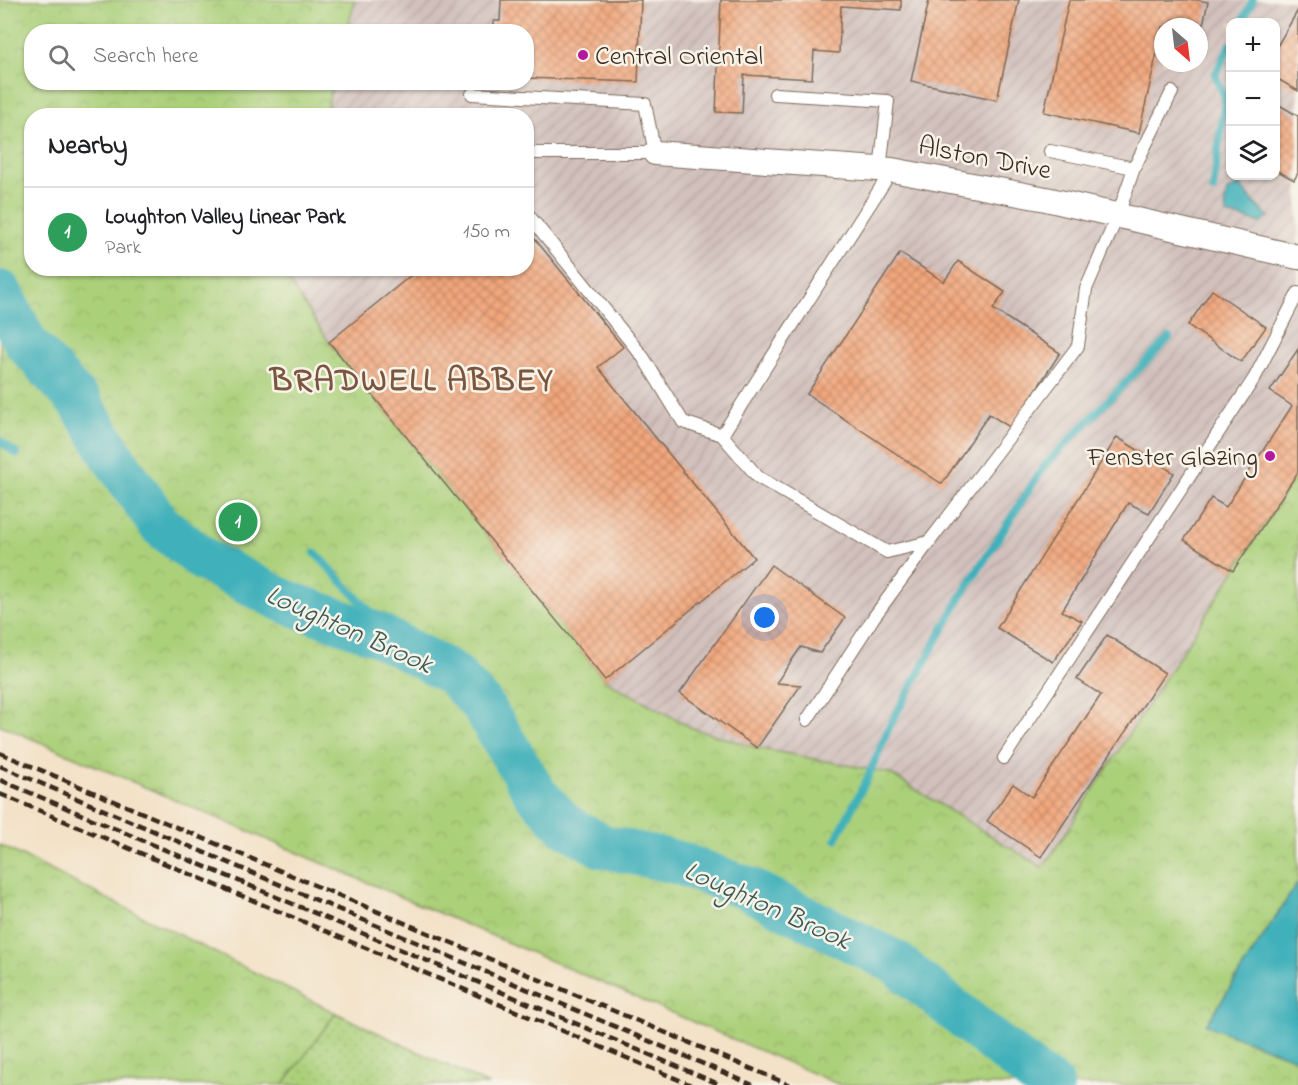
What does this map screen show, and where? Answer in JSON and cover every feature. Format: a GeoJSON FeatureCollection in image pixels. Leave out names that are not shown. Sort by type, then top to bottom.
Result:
{"type":"FeatureCollection","features":[{"type":"Feature","properties":{"kind":"street","name":"Alston Drive"},"geometry":{"type":"LineString","coordinates":[[656,153],[886,169],[1046,199],[1298,257]]}},
{"type":"Feature","properties":{"kind":"lane"},"geometry":{"type":"LineString","coordinates":[[807,720],[874,617],[1078,346],[1086,289],[1118,215],[1134,168],[1172,92]]}},
{"type":"Feature","properties":{"kind":"lane"},"geometry":{"type":"LineString","coordinates":[[472,94],[645,104],[656,153],[534,153]]}},
{"type":"Feature","properties":{"kind":"lane"},"geometry":{"type":"LineString","coordinates":[[722,435],[886,169],[888,100],[775,94]]}},
{"type":"Feature","properties":{"kind":"lane"},"geometry":{"type":"LineString","coordinates":[[1050,151],[1134,168]]}},
{"type":"Feature","properties":{"kind":"lane"},"geometry":{"type":"LineString","coordinates":[[534,222],[643,357],[683,422],[722,435],[758,477],[887,552],[929,542]]}},
{"type":"Feature","properties":{"kind":"lane"},"geometry":{"type":"LineString","coordinates":[[1004,758],[1255,377],[1298,293]]}},
{"type":"Feature","properties":{"kind":"shaded area"},"geometry":{"type":"Polygon","coordinates":[[[355,0],[1298,0],[1298,472],[1044,868],[889,773],[757,748],[692,728],[605,680],[329,342],[285,276],[534,276],[534,108],[327,108],[331,90],[534,90],[534,24],[349,24],[355,0]]]}},
{"type":"Feature","properties":{"kind":"green space"},"geometry":{"type":"Polygon","coordinates":[[[0,0],[355,0],[349,24],[24,24],[24,90],[331,90],[327,108],[24,108],[24,276],[285,276],[329,342],[605,680],[692,728],[757,748],[889,773],[1043,868],[1298,472],[1298,1085],[840,1085],[0,725],[0,0]]]}},
{"type":"Feature","properties":{"kind":"green space"},"geometry":{"type":"Polygon","coordinates":[[[0,845],[336,1013],[283,1085],[0,1085],[0,845]]]}},
{"type":"Feature","properties":{"kind":"green space"},"geometry":{"type":"Polygon","coordinates":[[[336,1013],[489,1085],[283,1085],[336,1013]]]}},
{"type":"Feature","properties":{"kind":"water"},"geometry":{"type":"Polygon","coordinates":[[[1240,185],[1269,217],[1261,223],[1226,214],[1227,191],[1240,185]]]}},
{"type":"Feature","properties":{"kind":"water"},"geometry":{"type":"Polygon","coordinates":[[[1298,882],[1298,1060],[1206,1025],[1298,882]]]}},
{"type":"Feature","properties":{"kind":"building","name":"Central Oriental"},"geometry":{"type":"Polygon","coordinates":[[[501,0],[641,0],[638,82],[534,78],[534,24],[494,24],[494,21],[500,21],[501,0]]]}},
{"type":"Feature","properties":{"kind":"building"},"geometry":{"type":"Polygon","coordinates":[[[721,0],[901,0],[901,10],[841,6],[839,53],[814,51],[812,79],[744,75],[742,113],[716,112],[721,0]]]}},
{"type":"Feature","properties":{"kind":"building"},"geometry":{"type":"Polygon","coordinates":[[[929,0],[1019,0],[997,100],[911,81],[929,0]]]}},
{"type":"Feature","properties":{"kind":"building"},"geometry":{"type":"Polygon","coordinates":[[[1069,0],[1198,0],[1208,2],[1205,18],[1154,18],[1154,66],[1139,133],[1044,112],[1069,0]]]}},
{"type":"Feature","properties":{"kind":"building"},"geometry":{"type":"Polygon","coordinates":[[[1298,10],[1298,91],[1280,80],[1280,41],[1298,10]]]}},
{"type":"Feature","properties":{"kind":"building"},"geometry":{"type":"Polygon","coordinates":[[[1280,105],[1298,116],[1298,173],[1294,180],[1280,172],[1280,105]]]}},
{"type":"Feature","properties":{"kind":"building"},"geometry":{"type":"Polygon","coordinates":[[[534,238],[623,347],[598,367],[754,558],[605,680],[329,342],[410,276],[534,276],[534,238]]]}},
{"type":"Feature","properties":{"kind":"building"},"geometry":{"type":"Polygon","coordinates":[[[900,253],[944,282],[958,261],[1005,292],[993,309],[1060,353],[1011,428],[989,414],[942,484],[807,394],[900,253]]]}},
{"type":"Feature","properties":{"kind":"building"},"geometry":{"type":"Polygon","coordinates":[[[1212,290],[1266,327],[1241,362],[1188,325],[1212,290]]]}},
{"type":"Feature","properties":{"kind":"building"},"geometry":{"type":"Polygon","coordinates":[[[1298,349],[1298,472],[1233,571],[1184,540],[1211,498],[1226,507],[1292,406],[1270,391],[1298,349]]]}},
{"type":"Feature","properties":{"kind":"building"},"geometry":{"type":"Polygon","coordinates":[[[1117,437],[1174,473],[1149,513],[1128,503],[1062,611],[1082,621],[1053,662],[997,628],[1117,437]]]}},
{"type":"Feature","properties":{"kind":"building"},"geometry":{"type":"Polygon","coordinates":[[[771,565],[845,618],[820,653],[801,647],[776,683],[801,685],[757,748],[680,693],[771,565]]]}},
{"type":"Feature","properties":{"kind":"building"},"geometry":{"type":"Polygon","coordinates":[[[1107,635],[1165,673],[1041,857],[987,821],[1013,784],[1032,797],[1101,695],[1077,679],[1107,635]]]}},
{"type":"Feature","properties":{"kind":"waterway"},"geometry":{"type":"LineString","coordinates":[[1244,18],[1253,0]]}},
{"type":"Feature","properties":{"kind":"waterway"},"geometry":{"type":"LineString","coordinates":[[1213,190],[1225,97],[1215,75],[1226,53]]}},
{"type":"Feature","properties":{"kind":"waterway","name":"Loughton Brook"},"geometry":{"type":"LineString","coordinates":[[0,292],[26,343],[81,404],[113,457],[160,525],[204,560],[284,601],[377,634],[453,674],[482,705],[536,794],[565,825],[602,846],[679,863],[746,888],[895,962],[996,1044],[1052,1085]]}},
{"type":"Feature","properties":{"kind":"waterway"},"geometry":{"type":"LineString","coordinates":[[836,839],[868,777],[890,725],[962,595],[1044,466],[1169,338]]}},
{"type":"Feature","properties":{"kind":"waterway"},"geometry":{"type":"LineString","coordinates":[[0,441],[17,454]]}},
{"type":"Feature","properties":{"kind":"waterway"},"geometry":{"type":"LineString","coordinates":[[315,553],[407,650]]}},
{"type":"Feature","properties":{"kind":"railway"},"geometry":{"type":"LineString","coordinates":[[0,753],[790,1085]]}},
{"type":"Feature","properties":{"kind":"railway"},"geometry":{"type":"LineString","coordinates":[[0,766],[753,1085]]}},
{"type":"Feature","properties":{"kind":"railway"},"geometry":{"type":"LineString","coordinates":[[0,780],[721,1085]]}},
{"type":"Feature","properties":{"kind":"railway"},"geometry":{"type":"LineString","coordinates":[[0,794],[691,1085]]}},
{"type":"Feature","properties":{"kind":"place","name":"Central Oriental"},"geometry":{"type":"Point","coordinates":[583,55]}},
{"type":"Feature","properties":{"kind":"place","name":"Fenster Glazing"},"geometry":{"type":"Point","coordinates":[1270,456]}},
{"type":"Feature","properties":{"kind":"place","name":"Loughton Valley Linear Park"},"geometry":{"type":"Point","coordinates":[238,522]}},
{"type":"Feature","properties":{"kind":"district","name":"BRADWELL ABBEY"},"geometry":{"type":"Point","coordinates":[412,378]}}]}
